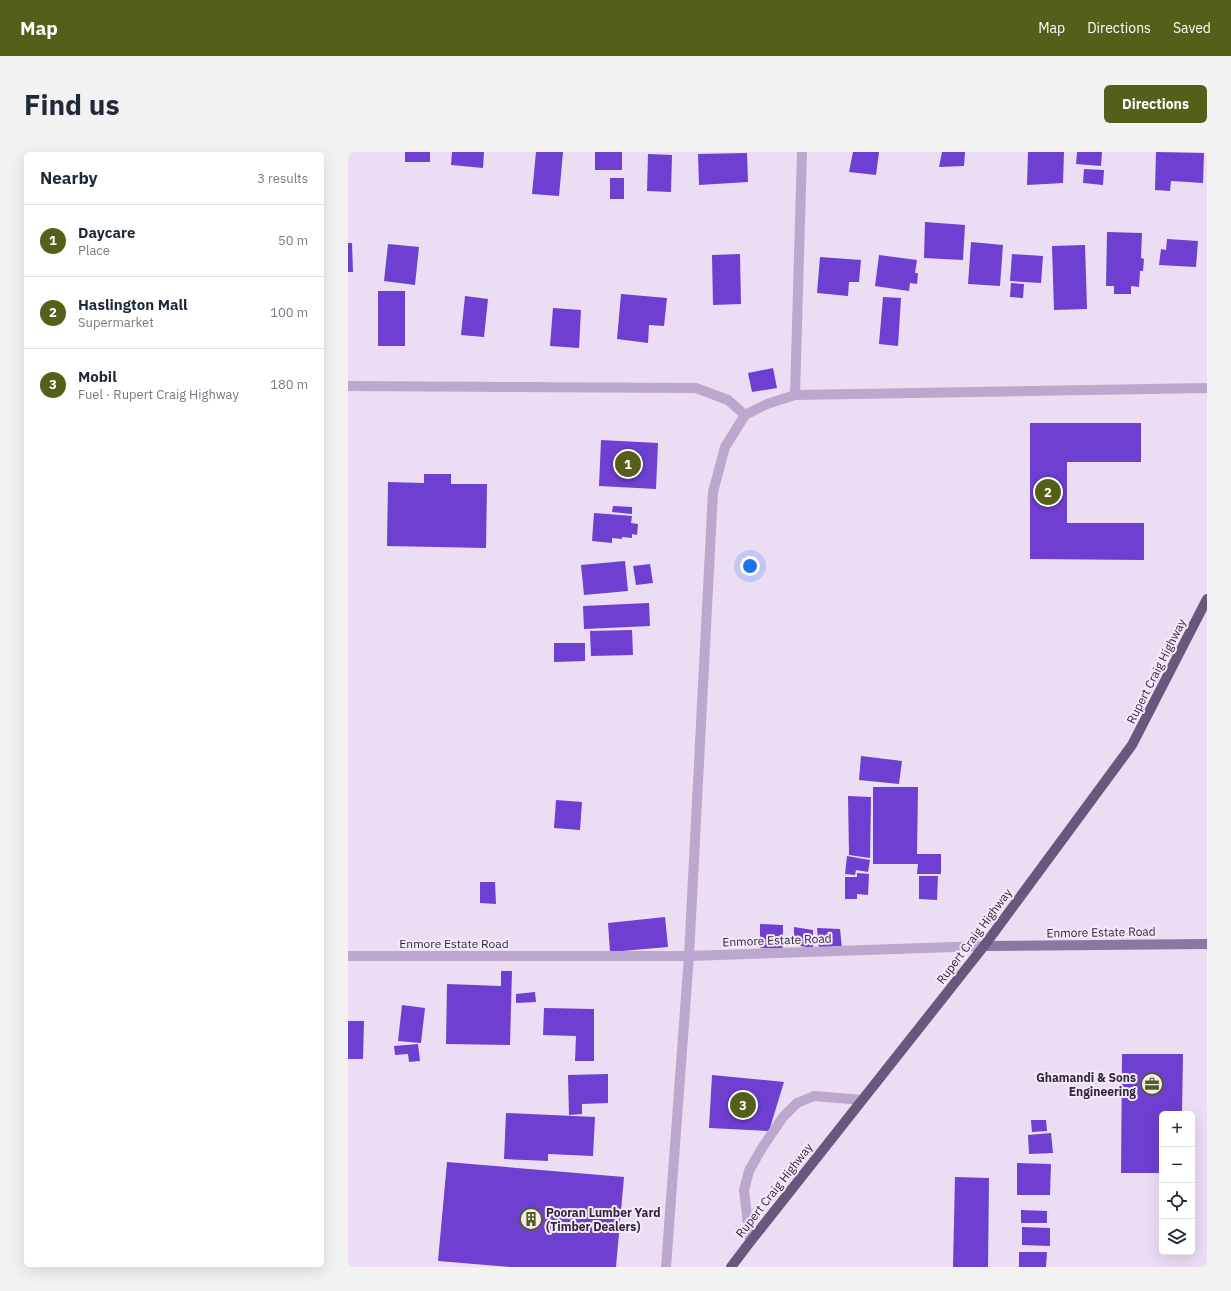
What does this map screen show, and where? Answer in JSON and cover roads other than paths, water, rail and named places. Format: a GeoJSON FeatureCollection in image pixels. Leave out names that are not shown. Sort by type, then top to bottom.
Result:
{"type":"FeatureCollection","features":[{"type":"Feature","properties":{"kind":"main road","name":"Rupert Craig Highway"},"geometry":{"type":"LineString","coordinates":[[731,1267],[984,946],[1132,745],[1207,599]]}},
{"type":"Feature","properties":{"kind":"main road","name":"Enmore Estate Road"},"geometry":{"type":"LineString","coordinates":[[984,946],[1207,944]]}},
{"type":"Feature","properties":{"kind":"street"},"geometry":{"type":"LineString","coordinates":[[795,395],[802,152]]}},
{"type":"Feature","properties":{"kind":"street"},"geometry":{"type":"LineString","coordinates":[[348,386],[696,388],[728,400],[745,415]]}},
{"type":"Feature","properties":{"kind":"street"},"geometry":{"type":"LineString","coordinates":[[666,1267],[689,956],[713,492],[725,447],[745,415],[767,404],[795,395],[1207,388]]}},
{"type":"Feature","properties":{"kind":"street","name":"Enmore Estate Road"},"geometry":{"type":"LineString","coordinates":[[348,956],[689,956],[984,946]]}},
{"type":"Feature","properties":{"kind":"street"},"geometry":{"type":"LineString","coordinates":[[750,1242],[744,1190],[749,1171],[762,1148],[783,1117],[797,1103],[814,1096],[862,1100]]}},
{"type":"Feature","properties":{"kind":"place","name":"Daycare"},"geometry":{"type":"Point","coordinates":[628,464]}},
{"type":"Feature","properties":{"kind":"place","name":"Haslington Mall"},"geometry":{"type":"Point","coordinates":[1048,492]}},
{"type":"Feature","properties":{"kind":"place","name":"Ghamandi & Sons Engineering"},"geometry":{"type":"Point","coordinates":[1152,1084]}},
{"type":"Feature","properties":{"kind":"place","name":"Mobil"},"geometry":{"type":"Point","coordinates":[743,1105]}},
{"type":"Feature","properties":{"kind":"place","name":"Pooran Lumber Yard (Timber Dealers)"},"geometry":{"type":"Point","coordinates":[531,1219]}}]}
